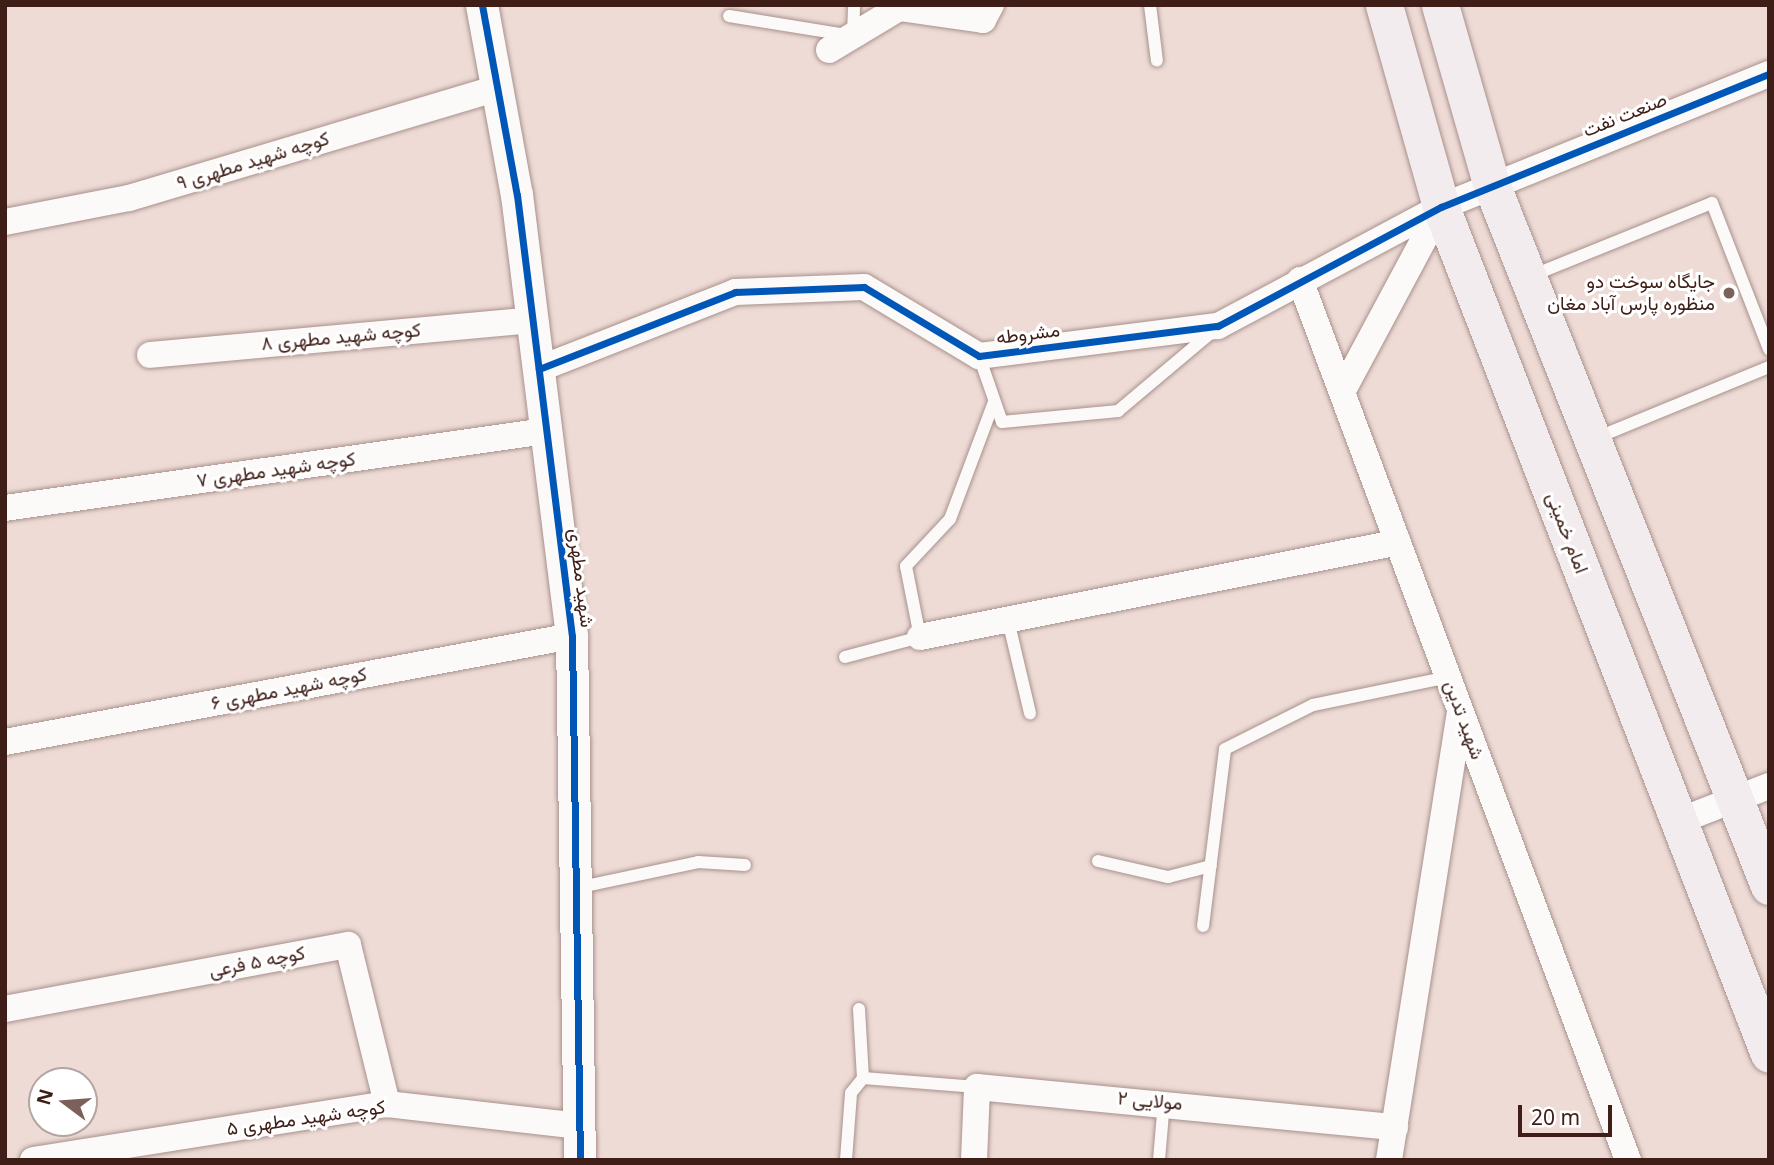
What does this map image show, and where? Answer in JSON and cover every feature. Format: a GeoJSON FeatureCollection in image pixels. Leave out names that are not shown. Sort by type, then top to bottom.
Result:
{"type":"FeatureCollection","features":[{"type":"Feature","properties":{"kind":"main road","name":"امام خمینی"},"geometry":{"type":"LineString","coordinates":[[1384,5],[1441,207],[1769,1054]]}},
{"type":"Feature","properties":{"kind":"main road"},"geometry":{"type":"LineString","coordinates":[[1440,5],[1492,186],[1769,886]]}},
{"type":"Feature","properties":{"kind":"street","name":"شهید مطهری"},"geometry":{"type":"LineString","coordinates":[[482,5],[533,320],[572,636],[580,1160]]}},
{"type":"Feature","properties":{"kind":"street"},"geometry":{"type":"LineString","coordinates":[[829,50],[899,8],[983,20],[991,5]]}},
{"type":"Feature","properties":{"kind":"street","name":"صنعت نفت"},"geometry":{"type":"LineString","coordinates":[[1441,207],[1769,74]]}},
{"type":"Feature","properties":{"kind":"street","name":"کوچه شهید مطهری ۹"},"geometry":{"type":"LineString","coordinates":[[5,222],[129,198],[497,88]]}},
{"type":"Feature","properties":{"kind":"street"},"geometry":{"type":"LineString","coordinates":[[1342,391],[1441,207]]}},
{"type":"Feature","properties":{"kind":"street","name":"مشروطه"},"geometry":{"type":"LineString","coordinates":[[539,369],[735,292],[864,287],[979,356],[1218,326],[1441,207]]}},
{"type":"Feature","properties":{"kind":"street","name":"شهید تدین"},"geometry":{"type":"LineString","coordinates":[[1300,280],[1628,1160]]}},
{"type":"Feature","properties":{"kind":"street","name":"کوچه شهید مطهری ۸"},"geometry":{"type":"LineString","coordinates":[[150,355],[533,320]]}},
{"type":"Feature","properties":{"kind":"street","name":"کوچه شهید مطهری ۷"},"geometry":{"type":"LineString","coordinates":[[5,508],[547,431]]}},
{"type":"Feature","properties":{"kind":"street"},"geometry":{"type":"LineString","coordinates":[[920,637],[1398,542]]}},
{"type":"Feature","properties":{"kind":"street","name":"کوچه شهید مطهری ۶"},"geometry":{"type":"LineString","coordinates":[[5,742],[572,636]]}},
{"type":"Feature","properties":{"kind":"street"},"geometry":{"type":"LineString","coordinates":[[1389,1160],[1460,710]]}},
{"type":"Feature","properties":{"kind":"street"},"geometry":{"type":"LineString","coordinates":[[1679,821],[1769,786]]}},
{"type":"Feature","properties":{"kind":"street","name":"کوچه ۵ فرعی"},"geometry":{"type":"LineString","coordinates":[[5,1009],[348,945],[387,1104]]}},
{"type":"Feature","properties":{"kind":"street"},"geometry":{"type":"LineString","coordinates":[[974,1160],[978,1087]]}},
{"type":"Feature","properties":{"kind":"street","name":"مولایی ۲"},"geometry":{"type":"LineString","coordinates":[[978,1087],[1164,1102],[1395,1127]]}},
{"type":"Feature","properties":{"kind":"street","name":"کوچه شهید مطهری ۵"},"geometry":{"type":"LineString","coordinates":[[33,1160],[387,1104],[580,1126]]}},
{"type":"Feature","properties":{"kind":"lane"},"geometry":{"type":"LineString","coordinates":[[729,16],[853,36],[854,5]]}},
{"type":"Feature","properties":{"kind":"lane"},"geometry":{"type":"LineString","coordinates":[[1150,5],[1157,61]]}},
{"type":"Feature","properties":{"kind":"lane"},"geometry":{"type":"LineString","coordinates":[[1528,277],[1712,203],[1769,349]]}},
{"type":"Feature","properties":{"kind":"lane"},"geometry":{"type":"LineString","coordinates":[[979,356],[1002,422],[1118,411],[1218,326]]}},
{"type":"Feature","properties":{"kind":"lane"},"geometry":{"type":"LineString","coordinates":[[1592,440],[1769,367]]}},
{"type":"Feature","properties":{"kind":"lane"},"geometry":{"type":"LineString","coordinates":[[845,657],[920,637],[906,566],[950,519],[994,402]]}},
{"type":"Feature","properties":{"kind":"lane"},"geometry":{"type":"LineString","coordinates":[[1008,620],[1030,713]]}},
{"type":"Feature","properties":{"kind":"lane"},"geometry":{"type":"LineString","coordinates":[[1203,926],[1225,749],[1313,705],[1448,677]]}},
{"type":"Feature","properties":{"kind":"lane"},"geometry":{"type":"LineString","coordinates":[[1098,861],[1168,877],[1211,866]]}},
{"type":"Feature","properties":{"kind":"lane"},"geometry":{"type":"LineString","coordinates":[[576,888],[698,862],[745,865]]}},
{"type":"Feature","properties":{"kind":"lane"},"geometry":{"type":"LineString","coordinates":[[846,1160],[851,1093],[863,1078],[859,1009]]}},
{"type":"Feature","properties":{"kind":"lane"},"geometry":{"type":"LineString","coordinates":[[863,1078],[978,1087]]}},
{"type":"Feature","properties":{"kind":"lane"},"geometry":{"type":"LineString","coordinates":[[1159,1160],[1164,1102]]}},
{"type":"Feature","properties":{"kind":"cycle path"},"geometry":{"type":"LineString","coordinates":[[482,5],[517,195],[572,636],[580,1160]]}},
{"type":"Feature","properties":{"kind":"cycle path"},"geometry":{"type":"LineString","coordinates":[[539,369],[735,292],[864,287],[979,356],[1218,326],[1441,207],[1769,74]]}},
{"type":"Feature","properties":{"kind":"place","name":"جایگاه سوخت دو منظوره پارس آباد مغان"},"geometry":{"type":"Point","coordinates":[1729,293]}}]}
